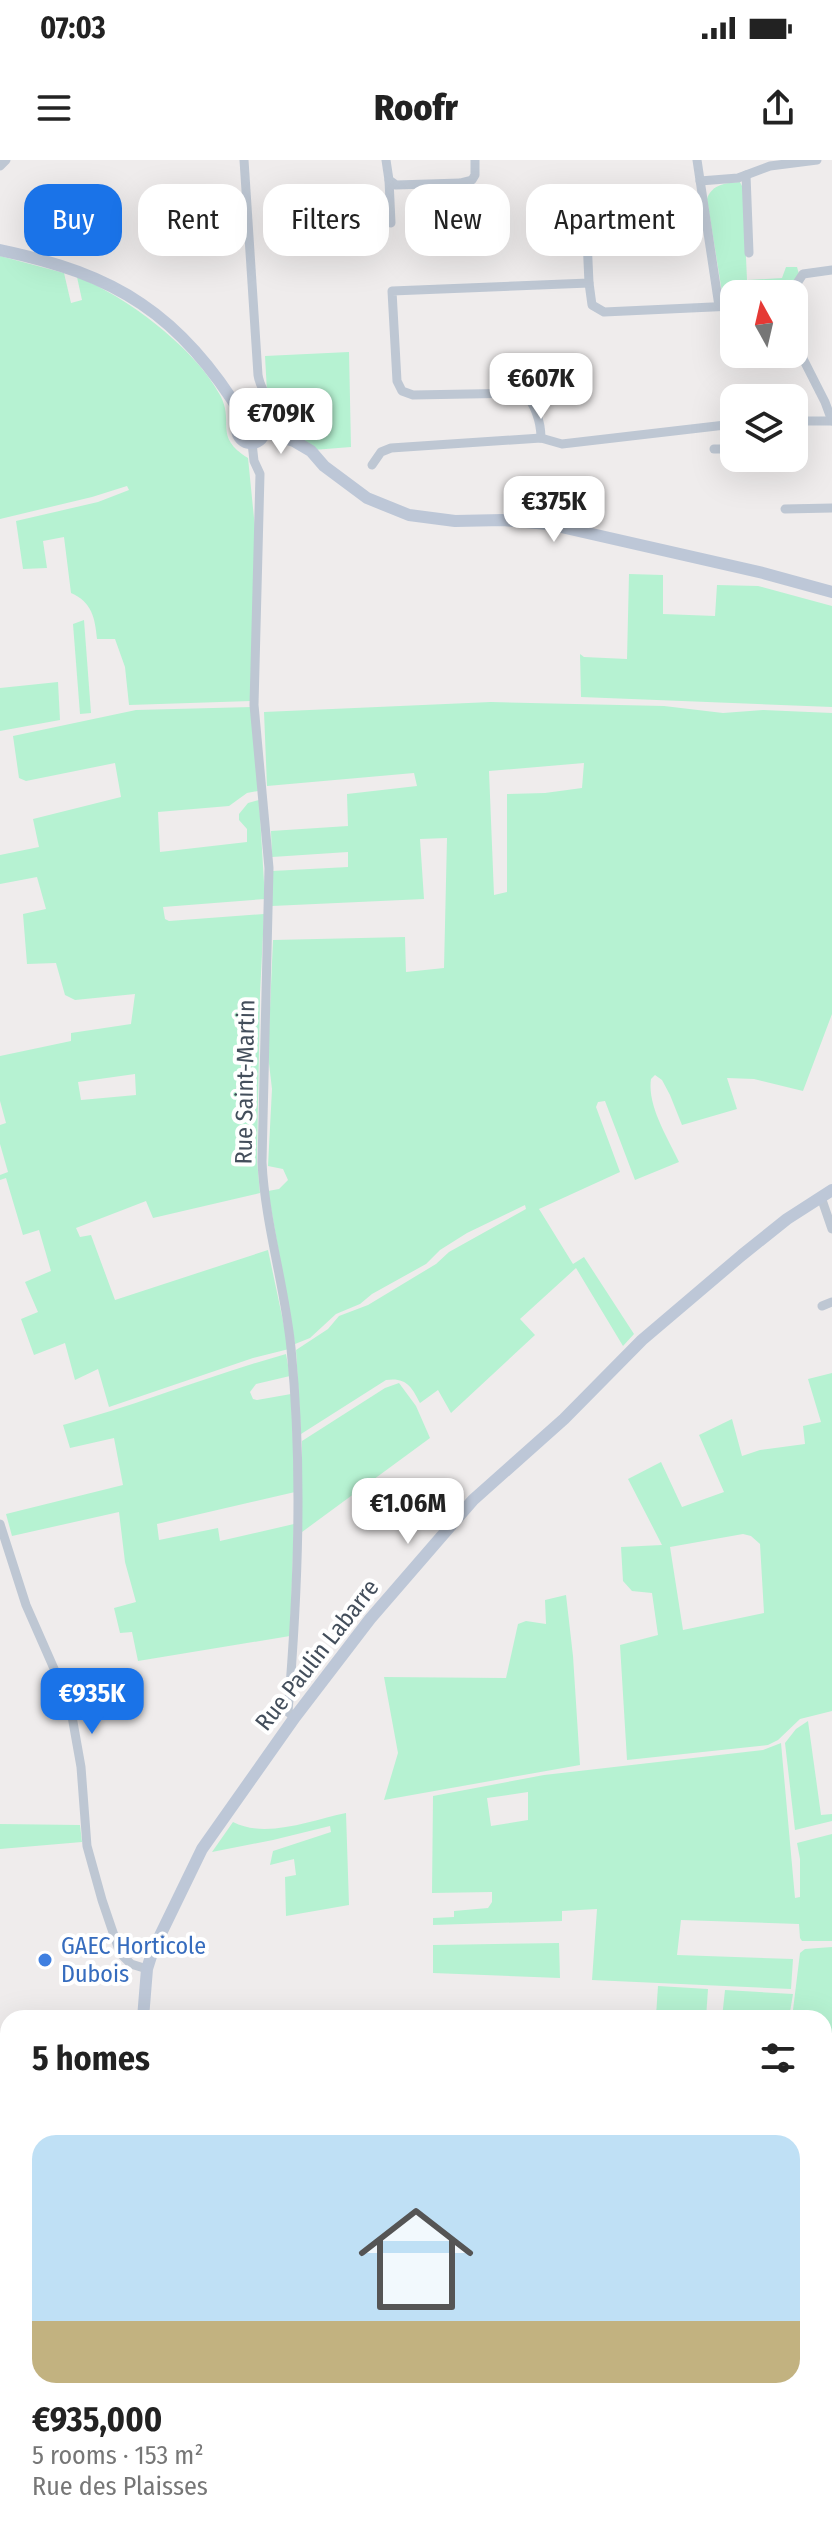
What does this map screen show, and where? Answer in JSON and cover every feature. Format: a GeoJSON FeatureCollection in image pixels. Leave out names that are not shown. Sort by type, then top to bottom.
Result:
{"type":"FeatureCollection","features":[{"type":"Feature","properties":{"kind":"street"},"geometry":{"type":"LineString","coordinates":[[0,166],[6,160]]}},
{"type":"Feature","properties":{"kind":"street"},"geometry":{"type":"LineString","coordinates":[[244,160],[258,375],[267,398],[258,416]]}},
{"type":"Feature","properties":{"kind":"street"},"geometry":{"type":"LineString","coordinates":[[386,160],[391,223]]}},
{"type":"Feature","properties":{"kind":"street"},"geometry":{"type":"LineString","coordinates":[[389,180],[396,185],[460,183],[472,180],[475,160]]}},
{"type":"Feature","properties":{"kind":"street"},"geometry":{"type":"LineString","coordinates":[[697,160],[719,306],[604,312],[592,305],[587,239],[601,226],[705,222]]}},
{"type":"Feature","properties":{"kind":"street"},"geometry":{"type":"LineString","coordinates":[[700,181],[817,160]]}},
{"type":"Feature","properties":{"kind":"street"},"geometry":{"type":"LineString","coordinates":[[746,175],[749,253]]}},
{"type":"Feature","properties":{"kind":"street"},"geometry":{"type":"LineString","coordinates":[[0,250],[62,265],[95,277],[143,303],[197,351],[243,417]]}},
{"type":"Feature","properties":{"kind":"street"},"geometry":{"type":"LineString","coordinates":[[799,280],[803,274],[832,270]]}},
{"type":"Feature","properties":{"kind":"street"},"geometry":{"type":"LineString","coordinates":[[541,438],[541,426],[535,411],[523,393],[413,395],[402,391],[397,381],[392,291],[589,283]]}},
{"type":"Feature","properties":{"kind":"street"},"geometry":{"type":"LineString","coordinates":[[808,368],[832,421],[808,421]]}},
{"type":"Feature","properties":{"kind":"street"},"geometry":{"type":"LineString","coordinates":[[250,414],[258,416],[264,423],[265,432],[252,443],[243,441],[237,434],[237,424],[250,414]]}},
{"type":"Feature","properties":{"kind":"street"},"geometry":{"type":"LineString","coordinates":[[372,465],[381,452],[391,448],[541,438],[562,444],[720,426]]}},
{"type":"Feature","properties":{"kind":"street"},"geometry":{"type":"LineString","coordinates":[[265,432],[294,441],[311,451],[324,466],[367,498],[409,515],[455,521],[503,520],[548,524],[763,573],[832,592]]}},
{"type":"Feature","properties":{"kind":"street","name":"Rue Saint-Martin"},"geometry":{"type":"LineString","coordinates":[[252,443],[254,461],[260,474],[254,705],[269,868],[263,1184],[289,1328],[298,1434],[298,1536],[288,1712],[295,1717]]}},
{"type":"Feature","properties":{"kind":"street"},"geometry":{"type":"LineString","coordinates":[[714,449],[720,449]]}},
{"type":"Feature","properties":{"kind":"street"},"geometry":{"type":"LineString","coordinates":[[785,509],[832,508]]}},
{"type":"Feature","properties":{"kind":"street"},"geometry":{"type":"LineString","coordinates":[[826,1193],[832,1229]]}},
{"type":"Feature","properties":{"kind":"street","name":"Rue Paulin Labarre"},"geometry":{"type":"LineString","coordinates":[[144,2010],[147,1969],[153,1950],[202,1849],[295,1717],[370,1619],[473,1500],[564,1419],[649,1333],[731,1263],[826,1193]]}},
{"type":"Feature","properties":{"kind":"street"},"geometry":{"type":"LineString","coordinates":[[0,1524],[26,1605],[70,1705],[81,1767],[87,1846],[102,1900],[120,1953],[131,1964],[147,1969]]}},
{"type":"Feature","properties":{"kind":"green space"},"geometry":{"type":"Polygon","coordinates":[[[740,182],[743,188],[747,280],[720,280],[707,199],[716,187],[740,182]]]}},
{"type":"Feature","properties":{"kind":"green space"},"geometry":{"type":"Polygon","coordinates":[[[0,256],[64,273],[71,303],[82,300],[77,277],[137,310],[177,342],[209,377],[220,395],[231,443],[248,458],[255,528],[251,701],[129,705],[125,667],[115,639],[97,639],[88,606],[71,593],[64,537],[43,541],[47,568],[23,569],[16,521],[98,502],[129,490],[127,486],[0,519],[0,256]]]}},
{"type":"Feature","properties":{"kind":"green space"},"geometry":{"type":"Polygon","coordinates":[[[786,267],[797,267],[799,274],[795,280],[747,280],[782,278],[786,267]]]}},
{"type":"Feature","properties":{"kind":"green space"},"geometry":{"type":"Polygon","coordinates":[[[349,352],[351,447],[313,450],[268,424],[261,412],[267,392],[265,356],[349,352]]]}},
{"type":"Feature","properties":{"kind":"green space"},"geometry":{"type":"Polygon","coordinates":[[[629,574],[663,575],[663,614],[715,616],[717,585],[758,586],[832,606],[832,707],[581,697],[580,654],[584,657],[627,659],[629,574]]]}},
{"type":"Feature","properties":{"kind":"green space"},"geometry":{"type":"Polygon","coordinates":[[[84,620],[91,713],[80,714],[73,624],[84,620]]]}},
{"type":"Feature","properties":{"kind":"green space"},"geometry":{"type":"Polygon","coordinates":[[[58,682],[60,720],[0,731],[0,688],[58,682]]]}},
{"type":"Feature","properties":{"kind":"green space"},"geometry":{"type":"Polygon","coordinates":[[[491,702],[664,706],[723,713],[763,710],[832,713],[832,1014],[803,1091],[754,1079],[727,1078],[737,1109],[682,1125],[662,1080],[655,1075],[651,1079],[652,1100],[679,1162],[635,1180],[605,1101],[598,1102],[596,1107],[620,1172],[539,1209],[573,1264],[584,1257],[634,1334],[623,1346],[576,1268],[520,1319],[535,1335],[451,1413],[438,1390],[420,1403],[408,1384],[386,1380],[301,1434],[296,1350],[328,1329],[339,1316],[368,1305],[436,1264],[449,1252],[526,1209],[525,1205],[467,1233],[440,1250],[426,1264],[360,1304],[336,1314],[310,1338],[295,1344],[268,1191],[279,1189],[288,1180],[283,1169],[268,1166],[272,1089],[268,1055],[273,940],[405,937],[406,972],[444,968],[447,838],[420,839],[424,899],[272,906],[272,871],[348,867],[348,852],[272,857],[271,831],[348,826],[347,794],[417,786],[414,773],[267,786],[264,712],[491,702]],[[584,763],[489,771],[494,895],[507,892],[507,794],[582,788],[584,763]]]}},
{"type":"Feature","properties":{"kind":"green space"},"geometry":{"type":"Polygon","coordinates":[[[252,707],[258,791],[247,793],[229,806],[158,812],[160,852],[247,842],[247,829],[239,820],[239,814],[248,803],[259,800],[265,899],[163,907],[165,919],[169,921],[264,914],[257,1160],[260,1193],[153,1218],[146,1201],[76,1228],[80,1237],[91,1235],[115,1300],[268,1250],[289,1349],[253,1358],[109,1407],[98,1369],[75,1380],[65,1343],[34,1355],[21,1319],[38,1312],[25,1282],[51,1271],[39,1230],[23,1235],[6,1178],[0,1180],[0,1175],[8,1172],[0,1144],[0,1125],[6,1123],[0,1101],[0,1056],[71,1041],[71,1033],[131,1024],[135,994],[75,1000],[65,995],[56,963],[27,964],[23,914],[46,909],[37,877],[0,884],[0,855],[39,847],[33,819],[121,797],[115,763],[26,781],[19,778],[13,736],[136,710],[252,707]],[[135,1074],[78,1082],[81,1100],[136,1095],[135,1074]]]}},
{"type":"Feature","properties":{"kind":"green space"},"geometry":{"type":"Polygon","coordinates":[[[286,1354],[290,1376],[256,1384],[250,1392],[257,1400],[291,1394],[295,1492],[157,1524],[159,1540],[218,1528],[220,1541],[294,1524],[290,1636],[138,1661],[132,1632],[120,1633],[114,1608],[136,1602],[125,1562],[119,1512],[12,1536],[6,1514],[123,1485],[114,1438],[70,1448],[63,1425],[286,1354]]]}},
{"type":"Feature","properties":{"kind":"green space"},"geometry":{"type":"Polygon","coordinates":[[[832,1373],[832,1711],[800,1719],[778,1740],[768,1745],[627,1760],[620,1645],[658,1635],[652,1593],[632,1591],[623,1581],[621,1547],[662,1545],[628,1479],[661,1462],[682,1507],[724,1492],[699,1435],[732,1419],[742,1456],[760,1450],[805,1444],[803,1426],[821,1422],[808,1379],[832,1373]],[[743,1534],[670,1547],[683,1630],[764,1613],[760,1544],[743,1534]]]}},
{"type":"Feature","properties":{"kind":"green space"},"geometry":{"type":"Polygon","coordinates":[[[399,1383],[416,1406],[430,1438],[302,1532],[302,1441],[385,1388],[399,1383]]]}},
{"type":"Feature","properties":{"kind":"green space"},"geometry":{"type":"Polygon","coordinates":[[[566,1595],[580,1765],[384,1800],[398,1753],[384,1677],[506,1678],[518,1624],[526,1621],[546,1624],[545,1600],[566,1595]]]}},
{"type":"Feature","properties":{"kind":"green space"},"geometry":{"type":"Polygon","coordinates":[[[808,1721],[821,1815],[832,1814],[832,1821],[795,1830],[785,1743],[796,1729],[808,1721]]]}},
{"type":"Feature","properties":{"kind":"green space"},"geometry":{"type":"Polygon","coordinates":[[[781,1743],[795,1898],[800,1897],[797,1843],[832,1834],[832,1941],[802,1941],[799,1924],[681,1920],[677,1955],[793,1959],[791,1989],[592,1980],[597,1909],[562,1911],[562,1921],[433,1925],[433,1918],[454,1917],[454,1911],[488,1908],[492,1902],[492,1892],[432,1893],[433,1796],[544,1775],[763,1750],[781,1743]],[[528,1792],[487,1798],[491,1826],[528,1820],[528,1792]]]}},
{"type":"Feature","properties":{"kind":"green space"},"geometry":{"type":"Polygon","coordinates":[[[346,1813],[349,1905],[286,1916],[285,1877],[296,1875],[294,1859],[270,1865],[273,1851],[331,1832],[330,1826],[212,1852],[233,1822],[246,1827],[274,1828],[346,1813]]]}},
{"type":"Feature","properties":{"kind":"green space"},"geometry":{"type":"Polygon","coordinates":[[[0,1824],[80,1825],[82,1842],[0,1849],[0,1824]]]}},
{"type":"Feature","properties":{"kind":"green space"},"geometry":{"type":"Polygon","coordinates":[[[559,1943],[560,1978],[433,1973],[433,1945],[559,1943]]]}},
{"type":"Feature","properties":{"kind":"green space"},"geometry":{"type":"Polygon","coordinates":[[[832,1947],[832,2010],[793,2010],[800,1953],[805,1949],[832,1947]]]}},
{"type":"Feature","properties":{"kind":"green space"},"geometry":{"type":"Polygon","coordinates":[[[658,1986],[708,1989],[707,2010],[656,2010],[658,1986]]]}},
{"type":"Feature","properties":{"kind":"green space"},"geometry":{"type":"Polygon","coordinates":[[[725,1990],[793,1994],[790,2010],[723,2010],[725,1990]]]}},
{"type":"Feature","properties":{"kind":"place","name":"GAEC Horticole Dubois"},"geometry":{"type":"Point","coordinates":[45,1960]}}]}
